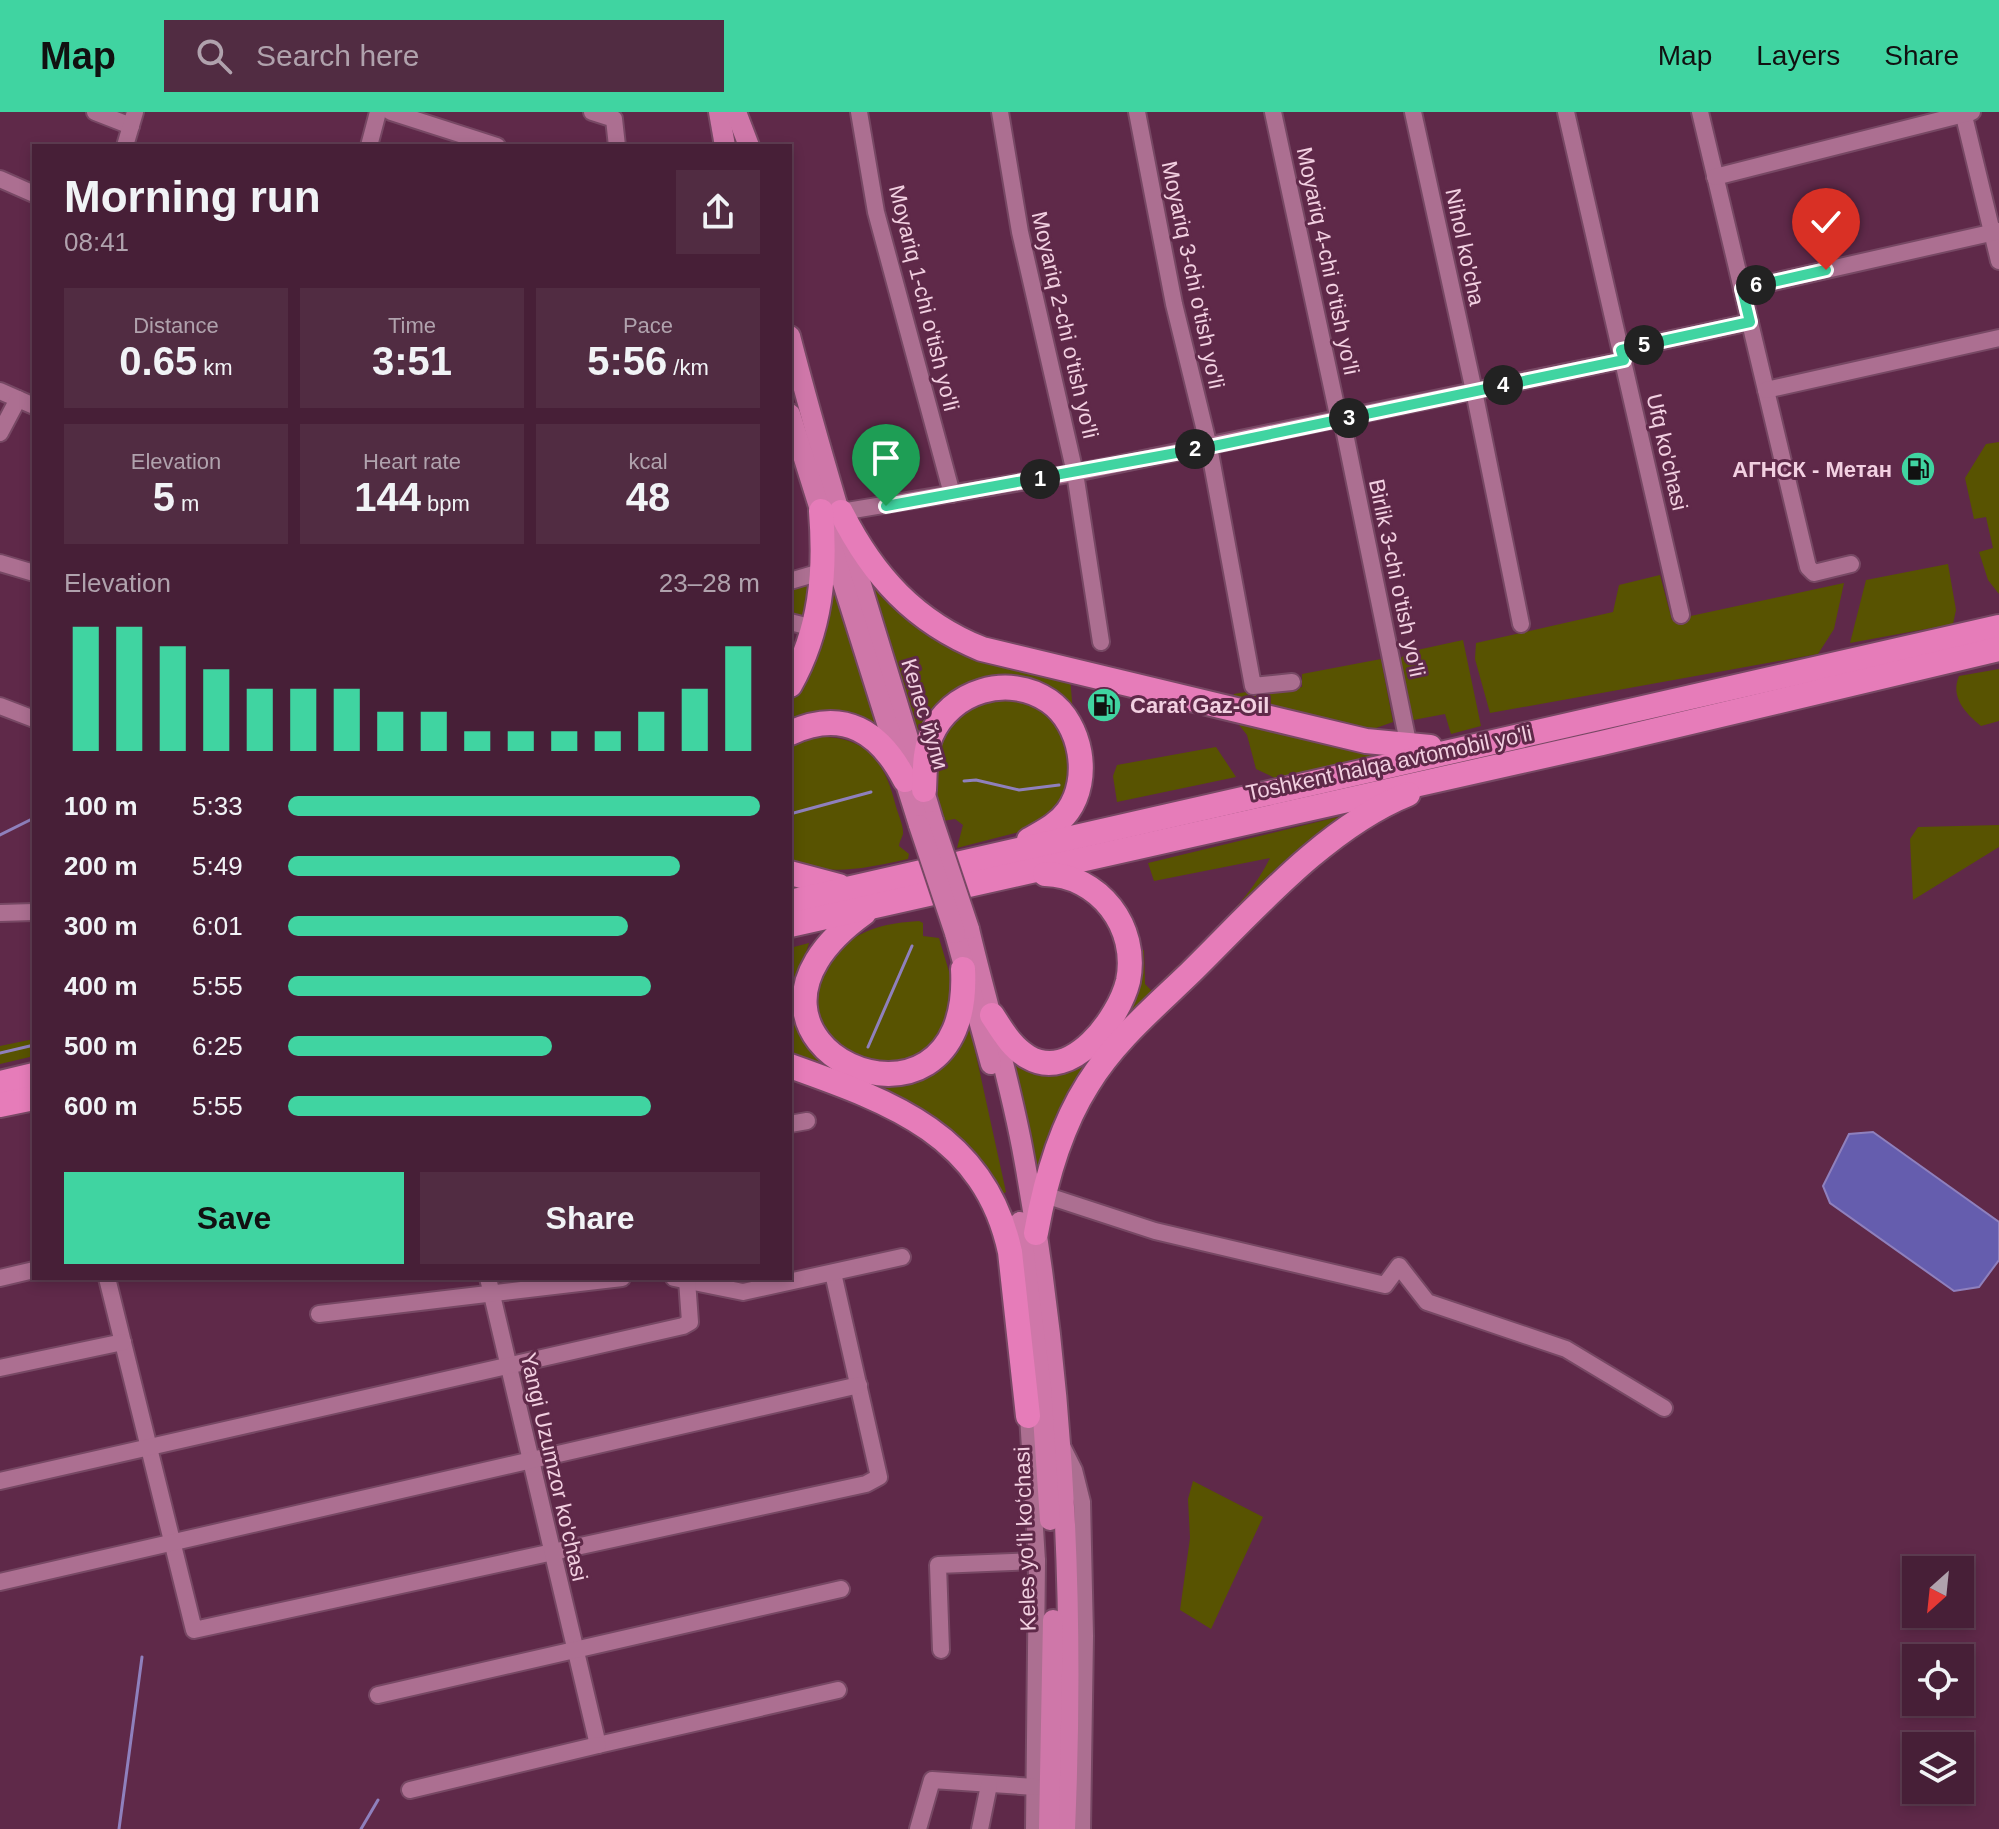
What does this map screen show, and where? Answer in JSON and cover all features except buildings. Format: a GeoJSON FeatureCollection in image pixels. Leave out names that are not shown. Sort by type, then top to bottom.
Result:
{"type":"FeatureCollection","features":[{"type":"Feature","properties":{"kind":"highway"},"geometry":{"type":"LineString","coordinates":[[792,680],[814,628],[831,512]]}},
{"type":"Feature","properties":{"kind":"highway"},"geometry":{"type":"LineString","coordinates":[[831,512],[887,586],[937,627],[973,646],[1049,668],[1366,741],[1409,747],[1468,748]]}},
{"type":"Feature","properties":{"kind":"highway","name":"Toshkent halqa avtomobil yo'li"},"geometry":{"type":"LineString","coordinates":[[792,924],[869,896],[1014,863],[1468,748],[1999,627]]}},
{"type":"Feature","properties":{"kind":"highway","name":"Toshkent halqa avtomobil yo'li"},"geometry":{"type":"LineString","coordinates":[[1014,863],[1465,774],[1999,649]]}},
{"type":"Feature","properties":{"kind":"highway"},"geometry":{"type":"LineString","coordinates":[[915,785],[939,722],[954,705],[972,694],[1005,687],[1025,690],[1048,700],[1066,718],[1077,741],[1080,765],[1076,795],[1055,824],[1014,863]]}},
{"type":"Feature","properties":{"kind":"highway"},"geometry":{"type":"LineString","coordinates":[[1597,718],[1602,743]]}},
{"type":"Feature","properties":{"kind":"highway"},"geometry":{"type":"LineString","coordinates":[[792,732],[828,723],[858,728],[888,749],[915,785]]}},
{"type":"Feature","properties":{"kind":"highway"},"geometry":{"type":"LineString","coordinates":[[1032,1241],[1070,1117],[1094,1074],[1120,1042],[1267,897],[1332,841],[1396,799],[1465,774]]}},
{"type":"Feature","properties":{"kind":"highway"},"geometry":{"type":"LineString","coordinates":[[992,1015],[1021,1052],[1037,1061],[1054,1062],[1076,1053],[1094,1038],[1115,1011],[1127,984],[1129,959],[1124,934],[1100,893],[1068,876],[1014,863]]}},
{"type":"Feature","properties":{"kind":"highway"},"geometry":{"type":"LineString","coordinates":[[792,874],[869,896],[829,941],[816,959],[807,980],[806,1008],[815,1037],[832,1056],[854,1069],[885,1076],[907,1072],[929,1060],[952,1035],[960,1017],[963,969]]}},
{"type":"Feature","properties":{"kind":"highway","name":"Toshkent halqa avtomobil yo'li"},"geometry":{"type":"LineString","coordinates":[[792,902],[869,896]]}},
{"type":"Feature","properties":{"kind":"highway"},"geometry":{"type":"LineString","coordinates":[[792,1067],[869,1096],[930,1128],[968,1164],[990,1193],[1004,1226],[1010,1252],[1028,1416]]}},
{"type":"Feature","properties":{"kind":"highway"},"geometry":{"type":"LineString","coordinates":[[0,1083],[32,1075]]}},
{"type":"Feature","properties":{"kind":"highway"},"geometry":{"type":"LineString","coordinates":[[0,1105],[32,1098]]}},
{"type":"Feature","properties":{"kind":"main road"},"geometry":{"type":"LineString","coordinates":[[719,112],[725,143]]}},
{"type":"Feature","properties":{"kind":"main road"},"geometry":{"type":"LineString","coordinates":[[736,112],[748,144]]}},
{"type":"Feature","properties":{"kind":"main road"},"geometry":{"type":"LineString","coordinates":[[743,112],[749,144]]}},
{"type":"Feature","properties":{"kind":"main road"},"geometry":{"type":"LineString","coordinates":[[792,345],[831,512]]}},
{"type":"Feature","properties":{"kind":"main road"},"geometry":{"type":"LineString","coordinates":[[792,419],[831,512]]}},
{"type":"Feature","properties":{"kind":"main road","name":"Келес йули"},"geometry":{"type":"LineString","coordinates":[[831,512],[962,931]]}},
{"type":"Feature","properties":{"kind":"main road"},"geometry":{"type":"LineString","coordinates":[[962,931],[963,969],[995,1078],[1032,1241]]}},
{"type":"Feature","properties":{"kind":"main road"},"geometry":{"type":"LineString","coordinates":[[962,931],[992,1015],[1011,1091],[1032,1241]]}},
{"type":"Feature","properties":{"kind":"main road","name":"Keles yoʻli koʻchasi"},"geometry":{"type":"LineString","coordinates":[[1032,1241],[1054,1609],[1049,1829]]}},
{"type":"Feature","properties":{"kind":"main road","name":"Keles yoʻli koʻchasi"},"geometry":{"type":"LineString","coordinates":[[1032,1241],[1061,1445],[1066,1585],[1065,1829]]}},
{"type":"Feature","properties":{"kind":"main road"},"geometry":{"type":"LineString","coordinates":[[1028,1416],[1041,1387]]}},
{"type":"Feature","properties":{"kind":"street"},"geometry":{"type":"LineString","coordinates":[[95,112],[133,119],[126,144]]}},
{"type":"Feature","properties":{"kind":"street"},"geometry":{"type":"LineString","coordinates":[[370,144],[378,112]]}},
{"type":"Feature","properties":{"kind":"street"},"geometry":{"type":"LineString","coordinates":[[391,112],[491,144]]}},
{"type":"Feature","properties":{"kind":"street"},"geometry":{"type":"LineString","coordinates":[[592,112],[614,119],[617,144]]}},
{"type":"Feature","properties":{"kind":"street","name":"Moyariq 1-chi o'tish yo'li"},"geometry":{"type":"LineString","coordinates":[[859,112],[876,212],[952,494]]}},
{"type":"Feature","properties":{"kind":"street","name":"Moyariq 2-chi o'tish yo'li"},"geometry":{"type":"LineString","coordinates":[[1000,112],[1020,232],[1075,473],[1101,642]]}},
{"type":"Feature","properties":{"kind":"street","name":"Moyariq 3-chi o'tish yo'li"},"geometry":{"type":"LineString","coordinates":[[1137,112],[1174,304],[1209,447],[1253,686],[1292,682]]}},
{"type":"Feature","properties":{"kind":"street","name":"Moyariq 4-chi o'tish yo'li"},"geometry":{"type":"LineString","coordinates":[[1273,112],[1341,420]]}},
{"type":"Feature","properties":{"kind":"street","name":"Nihol ko'cha"},"geometry":{"type":"LineString","coordinates":[[1413,112],[1521,624]]}},
{"type":"Feature","properties":{"kind":"street","name":"Ufq ko'chasi"},"geometry":{"type":"LineString","coordinates":[[1566,112],[1681,615]]}},
{"type":"Feature","properties":{"kind":"street"},"geometry":{"type":"LineString","coordinates":[[1700,112],[1808,567],[1814,573],[1851,564]]}},
{"type":"Feature","properties":{"kind":"street"},"geometry":{"type":"LineString","coordinates":[[1715,177],[1966,113],[1996,231],[1999,261]]}},
{"type":"Feature","properties":{"kind":"street"},"geometry":{"type":"LineString","coordinates":[[0,179],[32,193]]}},
{"type":"Feature","properties":{"kind":"street"},"geometry":{"type":"LineString","coordinates":[[1742,289],[1996,231]]}},
{"type":"Feature","properties":{"kind":"street"},"geometry":{"type":"LineString","coordinates":[[831,512],[1075,473],[1341,420],[1474,391],[1750,322]]}},
{"type":"Feature","properties":{"kind":"street"},"geometry":{"type":"LineString","coordinates":[[1766,390],[1999,338]]}},
{"type":"Feature","properties":{"kind":"street"},"geometry":{"type":"LineString","coordinates":[[0,391],[32,405]]}},
{"type":"Feature","properties":{"kind":"street"},"geometry":{"type":"LineString","coordinates":[[0,433],[18,399]]}},
{"type":"Feature","properties":{"kind":"street","name":"Birlik 3-chi o'tish yo'li"},"geometry":{"type":"LineString","coordinates":[[1341,420],[1409,747]]}},
{"type":"Feature","properties":{"kind":"street"},"geometry":{"type":"LineString","coordinates":[[0,563],[32,572]]}},
{"type":"Feature","properties":{"kind":"street"},"geometry":{"type":"LineString","coordinates":[[792,580],[824,571]]}},
{"type":"Feature","properties":{"kind":"street"},"geometry":{"type":"LineString","coordinates":[[792,622],[814,628]]}},
{"type":"Feature","properties":{"kind":"street"},"geometry":{"type":"LineString","coordinates":[[0,706],[32,718]]}},
{"type":"Feature","properties":{"kind":"street"},"geometry":{"type":"LineString","coordinates":[[0,913],[32,912]]}},
{"type":"Feature","properties":{"kind":"street"},"geometry":{"type":"LineString","coordinates":[[1045,1195],[1061,1197],[1155,1231],[1385,1285],[1399,1266],[1427,1302],[1566,1349],[1664,1408]]}},
{"type":"Feature","properties":{"kind":"street"},"geometry":{"type":"LineString","coordinates":[[684,1280],[719,1290],[743,1292],[902,1257]]}},
{"type":"Feature","properties":{"kind":"street"},"geometry":{"type":"LineString","coordinates":[[0,1278],[32,1270]]}},
{"type":"Feature","properties":{"kind":"street"},"geometry":{"type":"LineString","coordinates":[[108,1280],[194,1630],[866,1484],[879,1477],[833,1273]]}},
{"type":"Feature","properties":{"kind":"street"},"geometry":{"type":"LineString","coordinates":[[319,1314],[490,1286],[589,1280]]}},
{"type":"Feature","properties":{"kind":"street"},"geometry":{"type":"LineString","coordinates":[[0,1481],[683,1326],[690,1322],[691,1311],[680,1280]]}},
{"type":"Feature","properties":{"kind":"street","name":"Yangi Uzumzor ko'chasi"},"geometry":{"type":"LineString","coordinates":[[490,1286],[598,1745]]}},
{"type":"Feature","properties":{"kind":"street"},"geometry":{"type":"LineString","coordinates":[[0,1368],[123,1342]]}},
{"type":"Feature","properties":{"kind":"street"},"geometry":{"type":"LineString","coordinates":[[0,1582],[859,1385]]}},
{"type":"Feature","properties":{"kind":"street","name":"Keles yoʻli koʻchasi"},"geometry":{"type":"LineString","coordinates":[[1028,1416],[1037,1561],[1034,1829]]}},
{"type":"Feature","properties":{"kind":"street","name":"Keles yoʻli koʻchasi"},"geometry":{"type":"LineString","coordinates":[[1061,1445],[1074,1470],[1082,1502],[1085,1636],[1082,1829]]}},
{"type":"Feature","properties":{"kind":"street"},"geometry":{"type":"LineString","coordinates":[[941,1650],[938,1565],[1037,1561]]}},
{"type":"Feature","properties":{"kind":"street"},"geometry":{"type":"LineString","coordinates":[[378,1695],[841,1589]]}},
{"type":"Feature","properties":{"kind":"street"},"geometry":{"type":"LineString","coordinates":[[410,1790],[838,1690]]}},
{"type":"Feature","properties":{"kind":"street"},"geometry":{"type":"LineString","coordinates":[[918,1829],[932,1780],[1035,1787]]}},
{"type":"Feature","properties":{"kind":"street"},"geometry":{"type":"LineString","coordinates":[[980,1829],[989,1785]]}},
{"type":"Feature","properties":{"kind":"shaded area"},"geometry":{"type":"Polygon","coordinates":[[[1999,442],[1999,594],[1988,580],[1979,552],[1993,548],[1986,517],[1974,519],[1965,478],[1986,444],[1999,442]]]}},
{"type":"Feature","properties":{"kind":"shaded area"},"geometry":{"type":"Polygon","coordinates":[[[829,563],[884,736],[792,725],[792,702],[807,676],[829,563]]]}},
{"type":"Feature","properties":{"kind":"shaded area"},"geometry":{"type":"Polygon","coordinates":[[[1948,564],[1956,610],[1953,624],[1850,643],[1866,580],[1948,564]]]}},
{"type":"Feature","properties":{"kind":"shaded area"},"geometry":{"type":"Polygon","coordinates":[[[863,565],[898,604],[1070,677],[1073,713],[1007,678],[918,747],[863,565]]]}},
{"type":"Feature","properties":{"kind":"shaded area"},"geometry":{"type":"Polygon","coordinates":[[[1660,575],[1672,620],[1844,583],[1834,629],[1818,654],[1490,713],[1475,659],[1476,643],[1613,612],[1619,585],[1660,575]]]}},
{"type":"Feature","properties":{"kind":"shaded area"},"geometry":{"type":"Polygon","coordinates":[[[809,583],[811,617],[792,614],[792,588],[809,583]]]}},
{"type":"Feature","properties":{"kind":"shaded area"},"geometry":{"type":"Polygon","coordinates":[[[1463,640],[1481,726],[1451,734],[1445,714],[1408,721],[1396,662],[1408,652],[1463,640]]]}},
{"type":"Feature","properties":{"kind":"shaded area"},"geometry":{"type":"Polygon","coordinates":[[[1381,659],[1393,722],[1359,734],[1232,700],[1234,694],[1242,692],[1302,687],[1302,674],[1381,659]]]}},
{"type":"Feature","properties":{"kind":"shaded area"},"geometry":{"type":"Polygon","coordinates":[[[1999,669],[1999,721],[1981,726],[1958,698],[1959,676],[1999,669]]]}},
{"type":"Feature","properties":{"kind":"shaded area"},"geometry":{"type":"Polygon","coordinates":[[[986,696],[1030,702],[1053,717],[1060,728],[1067,754],[1070,795],[1034,828],[957,848],[963,825],[955,819],[943,821],[934,797],[939,734],[946,723],[986,696]]]}},
{"type":"Feature","properties":{"kind":"shaded area"},"geometry":{"type":"Polygon","coordinates":[[[1242,717],[1393,751],[1275,778],[1256,769],[1247,735],[1239,725],[1242,717]]]}},
{"type":"Feature","properties":{"kind":"shaded area"},"geometry":{"type":"Polygon","coordinates":[[[816,737],[833,737],[847,740],[870,753],[885,774],[902,827],[899,846],[909,854],[908,859],[849,869],[821,869],[792,864],[792,744],[816,737]]]}},
{"type":"Feature","properties":{"kind":"shaded area"},"geometry":{"type":"Polygon","coordinates":[[[1216,747],[1236,777],[1117,802],[1113,776],[1117,765],[1216,747]]]}},
{"type":"Feature","properties":{"kind":"shaded area"},"geometry":{"type":"Polygon","coordinates":[[[1354,813],[1137,1013],[1043,1178],[1033,1160],[1010,1048],[1078,1059],[1135,951],[1144,950],[1145,984],[1152,991],[1232,912],[1247,895],[1270,858],[1154,881],[1148,863],[1354,813]]]}},
{"type":"Feature","properties":{"kind":"shaded area"},"geometry":{"type":"Polygon","coordinates":[[[1999,825],[1999,847],[1913,900],[1910,839],[1918,827],[1999,825]]]}},
{"type":"Feature","properties":{"kind":"shaded area"},"geometry":{"type":"Polygon","coordinates":[[[923,923],[923,936],[939,938],[956,995],[943,1043],[901,1069],[837,1053],[813,1014],[816,968],[862,934],[887,925],[923,923]]]}},
{"type":"Feature","properties":{"kind":"shaded area"},"geometry":{"type":"Polygon","coordinates":[[[809,943],[795,988],[798,1021],[897,1080],[967,1014],[1006,1192],[999,1196],[864,1083],[792,1053],[792,947],[809,943]]]}},
{"type":"Feature","properties":{"kind":"shaded area"},"geometry":{"type":"Polygon","coordinates":[[[32,1039],[32,1056],[0,1064],[0,1046],[32,1039]]]}},
{"type":"Feature","properties":{"kind":"shaded area"},"geometry":{"type":"Polygon","coordinates":[[[1873,1132],[1999,1222],[1999,1260],[1979,1287],[1954,1291],[1830,1203],[1823,1186],[1849,1134],[1873,1132]]]}},
{"type":"Feature","properties":{"kind":"shaded area"},"geometry":{"type":"Polygon","coordinates":[[[1193,1481],[1263,1517],[1211,1629],[1180,1610],[1190,1538],[1188,1499],[1193,1481]]]}},
{"type":"Feature","properties":{"kind":"waterway"},"geometry":{"type":"LineString","coordinates":[[964,781],[976,780],[1019,790],[1059,785]]}},
{"type":"Feature","properties":{"kind":"waterway"},"geometry":{"type":"LineString","coordinates":[[792,813],[871,792]]}},
{"type":"Feature","properties":{"kind":"waterway"},"geometry":{"type":"LineString","coordinates":[[0,835],[32,819]]}},
{"type":"Feature","properties":{"kind":"waterway"},"geometry":{"type":"LineString","coordinates":[[868,1047],[912,946]]}},
{"type":"Feature","properties":{"kind":"waterway"},"geometry":{"type":"LineString","coordinates":[[0,1053],[32,1045]]}},
{"type":"Feature","properties":{"kind":"waterway"},"geometry":{"type":"LineString","coordinates":[[119,1829],[142,1657]]}},
{"type":"Feature","properties":{"kind":"waterway"},"geometry":{"type":"LineString","coordinates":[[361,1829],[378,1800]]}},
{"type":"Feature","properties":{"kind":"place","name":"АГНСК - Метан"},"geometry":{"type":"Point","coordinates":[1918,469]}},
{"type":"Feature","properties":{"kind":"place","name":"Carat Gaz-Oil"},"geometry":{"type":"Point","coordinates":[1104,705]}},
{"type":"Feature","properties":{"kind":"route"},"geometry":{"type":"LineString","coordinates":[[886,506],[1209,447],[1624,360],[1621,350],[1750,322],[1742,289],[1826,270]]}}]}
